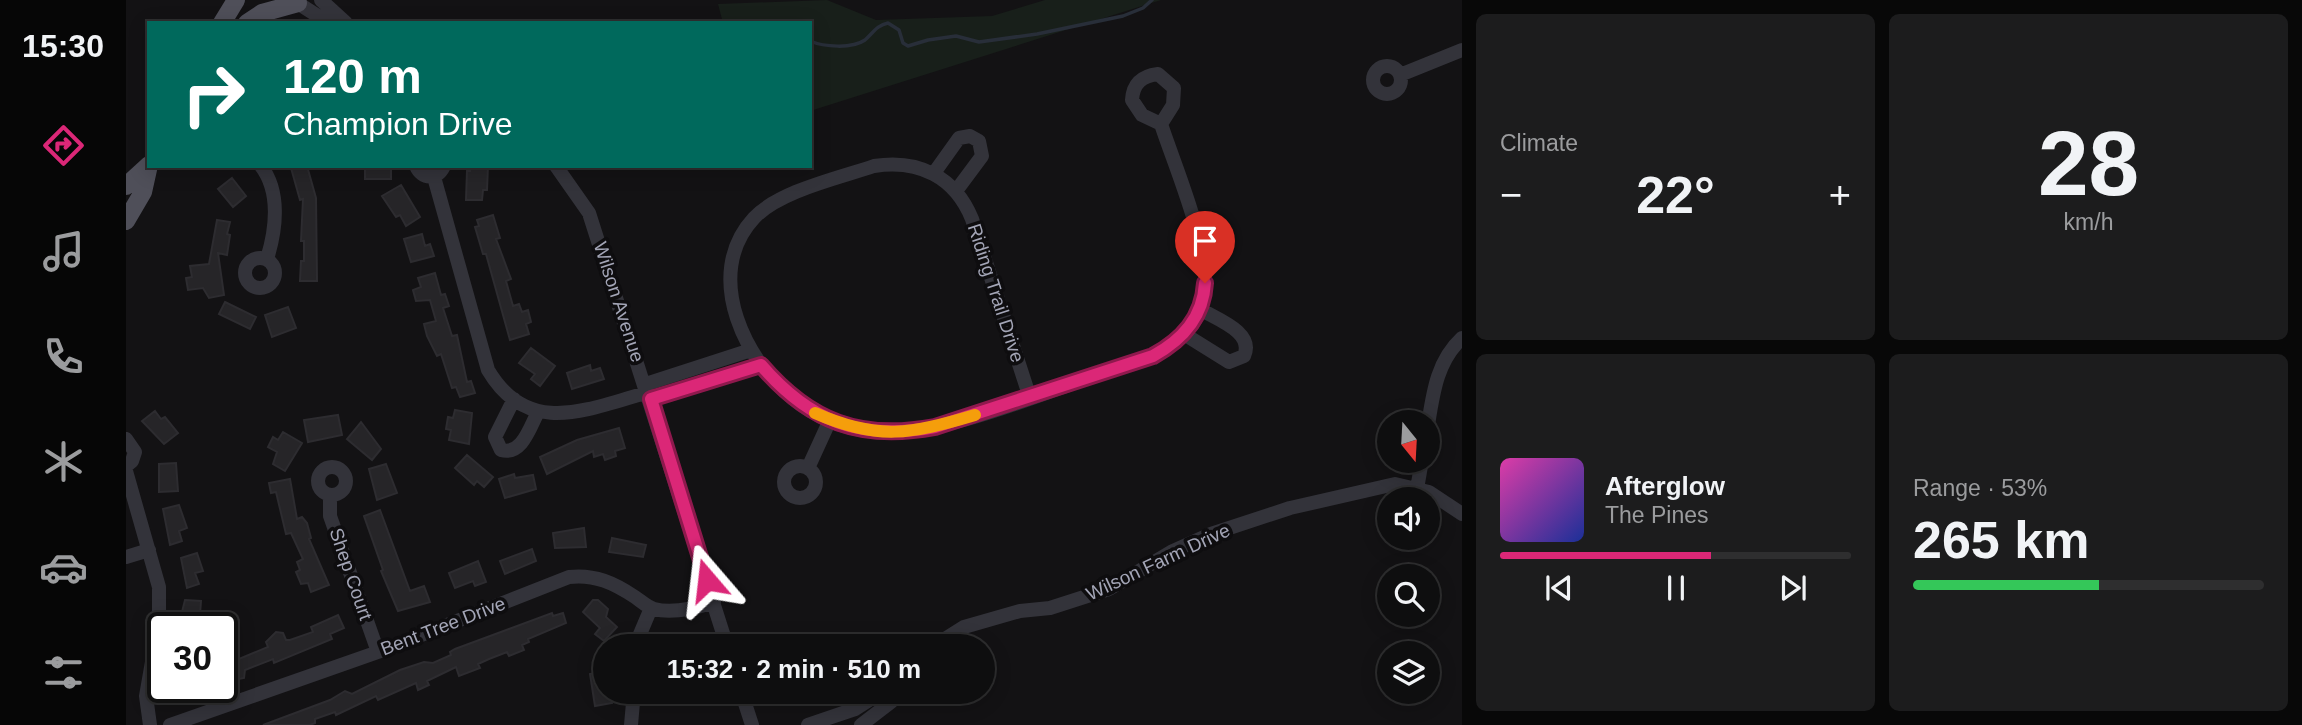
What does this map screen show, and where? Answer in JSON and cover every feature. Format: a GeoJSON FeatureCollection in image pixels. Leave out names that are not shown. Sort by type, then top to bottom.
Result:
{"type":"FeatureCollection","features":[{"type":"Feature","properties":{"kind":"main road"},"geometry":{"type":"LineString","coordinates":[[223,21],[236,0]]}},
{"type":"Feature","properties":{"kind":"main road"},"geometry":{"type":"LineString","coordinates":[[247,21],[258,0]]}},
{"type":"Feature","properties":{"kind":"main road"},"geometry":{"type":"LineString","coordinates":[[249,21],[262,13],[295,2]]}},
{"type":"Feature","properties":{"kind":"main road"},"geometry":{"type":"LineString","coordinates":[[126,186],[147,167]]}},
{"type":"Feature","properties":{"kind":"main road"},"geometry":{"type":"LineString","coordinates":[[126,221],[144,192],[148,168]]}},
{"type":"Feature","properties":{"kind":"street"},"geometry":{"type":"LineString","coordinates":[[321,0],[344,21]]}},
{"type":"Feature","properties":{"kind":"street"},"geometry":{"type":"LineString","coordinates":[[295,2],[331,21]]}},
{"type":"Feature","properties":{"kind":"street"},"geometry":{"type":"LineString","coordinates":[[1400,75],[1462,50]]}},
{"type":"Feature","properties":{"kind":"street"},"geometry":{"type":"LineString","coordinates":[[1161,124],[1205,259],[1204,298],[1184,334],[1229,362],[1244,356],[1247,346],[1243,335],[1200,309]]}},
{"type":"Feature","properties":{"kind":"street"},"geometry":{"type":"LineString","coordinates":[[934,173],[960,138],[970,136],[979,141],[982,156],[956,191]]}},
{"type":"Feature","properties":{"kind":"street","name":"Riding Trail Drive"},"geometry":{"type":"LineString","coordinates":[[1030,398],[972,219],[956,191],[934,173],[905,165],[874,166],[780,199],[754,218],[735,247],[729,281],[737,316],[751,350],[761,365],[795,400],[830,420],[862,430],[915,431],[1030,398],[1153,356],[1184,334]]}},
{"type":"Feature","properties":{"kind":"street"},"geometry":{"type":"LineString","coordinates":[[262,168],[271,184],[275,216],[274,238],[267,259]]}},
{"type":"Feature","properties":{"kind":"street"},"geometry":{"type":"LineString","coordinates":[[417,168],[424,176],[439,171],[488,370],[497,385],[514,399],[538,412],[574,413],[761,365]]}},
{"type":"Feature","properties":{"kind":"street","name":"Wilson Avenue"},"geometry":{"type":"LineString","coordinates":[[557,168],[589,214],[723,634]]}},
{"type":"Feature","properties":{"kind":"street"},"geometry":{"type":"LineString","coordinates":[[1430,410],[1434,386],[1442,364],[1462,338]]}},
{"type":"Feature","properties":{"kind":"street"},"geometry":{"type":"LineString","coordinates":[[648,392],[751,350]]}},
{"type":"Feature","properties":{"kind":"street"},"geometry":{"type":"LineString","coordinates":[[514,399],[496,430],[496,444],[501,450],[511,451],[519,446],[538,412]]}},
{"type":"Feature","properties":{"kind":"street"},"geometry":{"type":"LineString","coordinates":[[808,468],[830,420]]}},
{"type":"Feature","properties":{"kind":"street"},"geometry":{"type":"LineString","coordinates":[[126,439],[135,452],[126,468],[159,587],[160,605],[146,696],[150,725]]}},
{"type":"Feature","properties":{"kind":"street","name":"Wilson Farm Drive"},"geometry":{"type":"LineString","coordinates":[[953,634],[964,627],[994,617],[1050,608],[1110,589],[1171,552],[1251,519],[1374,487],[1395,484],[1408,487]]}},
{"type":"Feature","properties":{"kind":"street","name":"Shep Court"},"geometry":{"type":"LineString","coordinates":[[330,496],[330,516],[378,652]]}},
{"type":"Feature","properties":{"kind":"street","name":"Wilson Farm Drive"},"geometry":{"type":"LineString","coordinates":[[1440,499],[1462,514]]}},
{"type":"Feature","properties":{"kind":"street"},"geometry":{"type":"LineString","coordinates":[[126,557],[149,550]]}},
{"type":"Feature","properties":{"kind":"street","name":"Bent Tree Drive"},"geometry":{"type":"LineString","coordinates":[[170,725],[378,652],[569,577],[601,579],[651,608]]}},
{"type":"Feature","properties":{"kind":"street"},"geometry":{"type":"LineString","coordinates":[[640,634],[651,608],[672,610],[713,602]]}},
{"type":"Feature","properties":{"kind":"street"},"geometry":{"type":"LineString","coordinates":[[631,725],[633,704]]}},
{"type":"Feature","properties":{"kind":"street"},"geometry":{"type":"LineString","coordinates":[[745,704],[752,725]]}},
{"type":"Feature","properties":{"kind":"street"},"geometry":{"type":"LineString","coordinates":[[808,725],[863,704]]}},
{"type":"Feature","properties":{"kind":"street"},"geometry":{"type":"LineString","coordinates":[[861,725],[888,704]]}},
{"type":"Feature","properties":{"kind":"shaded area"},"geometry":{"type":"Polygon","coordinates":[[[827,0],[876,20],[992,16],[1045,0],[1161,0],[812,110],[812,21],[722,21],[718,4],[827,0]]]}},
{"type":"Feature","properties":{"kind":"building"},"geometry":{"type":"Polygon","coordinates":[[[291,168],[308,168],[316,198],[317,281],[300,281],[304,241],[301,241],[303,199],[300,200],[291,168]]]}},
{"type":"Feature","properties":{"kind":"building"},"geometry":{"type":"Polygon","coordinates":[[[365,168],[391,168],[391,179],[365,179],[365,168]]]}},
{"type":"Feature","properties":{"kind":"building"},"geometry":{"type":"Polygon","coordinates":[[[470,168],[488,168],[487,190],[483,190],[482,200],[466,200],[467,171],[470,171],[470,168]]]}},
{"type":"Feature","properties":{"kind":"building"},"geometry":{"type":"Polygon","coordinates":[[[232,178],[246,196],[233,207],[218,189],[232,178]]]}},
{"type":"Feature","properties":{"kind":"building"},"geometry":{"type":"Polygon","coordinates":[[[401,185],[420,217],[406,226],[400,215],[396,217],[382,196],[401,185]]]}},
{"type":"Feature","properties":{"kind":"building"},"geometry":{"type":"Polygon","coordinates":[[[493,215],[500,238],[496,239],[511,279],[506,281],[513,306],[519,304],[522,312],[528,310],[531,322],[526,324],[529,334],[510,340],[486,254],[483,254],[475,227],[479,226],[477,220],[493,215]]]}},
{"type":"Feature","properties":{"kind":"building"},"geometry":{"type":"Polygon","coordinates":[[[217,220],[230,222],[227,255],[218,253],[224,295],[209,298],[203,288],[188,290],[186,278],[192,277],[190,266],[209,264],[217,220]]]}},
{"type":"Feature","properties":{"kind":"building"},"geometry":{"type":"Polygon","coordinates":[[[422,234],[425,246],[430,244],[434,256],[411,262],[404,239],[422,234]]]}},
{"type":"Feature","properties":{"kind":"building"},"geometry":{"type":"Polygon","coordinates":[[[435,273],[441,295],[445,294],[449,306],[443,308],[452,336],[457,335],[467,382],[471,381],[475,393],[460,397],[456,387],[452,388],[441,354],[437,356],[427,336],[424,324],[436,321],[430,300],[416,301],[413,290],[421,287],[418,278],[435,273]]]}},
{"type":"Feature","properties":{"kind":"building"},"geometry":{"type":"Polygon","coordinates":[[[225,302],[256,317],[250,329],[219,314],[225,302]]]}},
{"type":"Feature","properties":{"kind":"building"},"geometry":{"type":"Polygon","coordinates":[[[288,307],[296,328],[272,337],[265,315],[288,307]]]}},
{"type":"Feature","properties":{"kind":"building"},"geometry":{"type":"Polygon","coordinates":[[[531,348],[555,366],[540,386],[531,379],[535,374],[519,363],[531,348]]]}},
{"type":"Feature","properties":{"kind":"building"},"geometry":{"type":"Polygon","coordinates":[[[590,365],[591,371],[600,368],[604,379],[572,389],[567,373],[590,365]]]}},
{"type":"Feature","properties":{"kind":"building"},"geometry":{"type":"Polygon","coordinates":[[[455,410],[472,413],[469,444],[449,440],[451,430],[446,429],[448,417],[453,418],[455,410]]]}},
{"type":"Feature","properties":{"kind":"building"},"geometry":{"type":"Polygon","coordinates":[[[155,411],[161,419],[165,417],[178,433],[164,444],[142,421],[155,411]]]}},
{"type":"Feature","properties":{"kind":"building"},"geometry":{"type":"Polygon","coordinates":[[[338,415],[342,435],[308,442],[304,420],[338,415]]]}},
{"type":"Feature","properties":{"kind":"building"},"geometry":{"type":"Polygon","coordinates":[[[361,422],[381,449],[372,460],[347,439],[361,422]]]}},
{"type":"Feature","properties":{"kind":"building"},"geometry":{"type":"Polygon","coordinates":[[[619,428],[625,448],[615,451],[616,456],[605,460],[603,454],[594,457],[593,451],[547,474],[540,457],[577,440],[619,428]]]}},
{"type":"Feature","properties":{"kind":"building"},"geometry":{"type":"Polygon","coordinates":[[[283,432],[302,443],[285,471],[273,464],[277,452],[268,447],[273,437],[278,440],[283,432]]]}},
{"type":"Feature","properties":{"kind":"building"},"geometry":{"type":"Polygon","coordinates":[[[467,455],[493,477],[484,487],[477,481],[474,485],[455,468],[467,455]]]}},
{"type":"Feature","properties":{"kind":"building"},"geometry":{"type":"Polygon","coordinates":[[[176,463],[178,491],[159,492],[159,464],[176,463]]]}},
{"type":"Feature","properties":{"kind":"building"},"geometry":{"type":"Polygon","coordinates":[[[386,464],[397,493],[377,500],[369,469],[386,464]]]}},
{"type":"Feature","properties":{"kind":"building"},"geometry":{"type":"Polygon","coordinates":[[[514,474],[515,478],[533,475],[536,489],[505,498],[499,479],[514,474]]]}},
{"type":"Feature","properties":{"kind":"building"},"geometry":{"type":"Polygon","coordinates":[[[290,479],[297,519],[302,517],[307,523],[311,538],[309,539],[329,585],[311,592],[308,583],[301,584],[296,572],[300,570],[297,562],[303,559],[291,533],[286,534],[276,492],[271,493],[269,483],[290,479]]]}},
{"type":"Feature","properties":{"kind":"building"},"geometry":{"type":"Polygon","coordinates":[[[179,505],[187,528],[179,531],[182,541],[170,545],[163,509],[179,505]]]}},
{"type":"Feature","properties":{"kind":"building"},"geometry":{"type":"Polygon","coordinates":[[[380,510],[410,591],[424,586],[430,602],[398,611],[381,571],[383,570],[364,516],[380,510]]]}},
{"type":"Feature","properties":{"kind":"building"},"geometry":{"type":"Polygon","coordinates":[[[584,528],[586,547],[555,548],[553,533],[584,528]]]}},
{"type":"Feature","properties":{"kind":"building"},"geometry":{"type":"Polygon","coordinates":[[[612,538],[646,545],[643,557],[609,552],[612,538]]]}},
{"type":"Feature","properties":{"kind":"building"},"geometry":{"type":"Polygon","coordinates":[[[532,549],[536,561],[505,574],[500,561],[532,549]]]}},
{"type":"Feature","properties":{"kind":"building"},"geometry":{"type":"Polygon","coordinates":[[[197,553],[203,571],[195,573],[199,584],[187,588],[181,558],[197,553]]]}},
{"type":"Feature","properties":{"kind":"building"},"geometry":{"type":"Polygon","coordinates":[[[478,561],[486,582],[475,586],[473,581],[455,588],[449,573],[478,561]]]}},
{"type":"Feature","properties":{"kind":"building"},"geometry":{"type":"Polygon","coordinates":[[[185,600],[201,601],[200,612],[182,612],[185,600]]]}},
{"type":"Feature","properties":{"kind":"building"},"geometry":{"type":"Polygon","coordinates":[[[593,600],[598,600],[608,609],[606,617],[617,627],[610,634],[595,634],[600,628],[583,612],[593,600]]]}},
{"type":"Feature","properties":{"kind":"building"},"geometry":{"type":"Polygon","coordinates":[[[552,613],[553,616],[563,613],[566,623],[528,639],[529,642],[522,645],[524,650],[509,656],[507,652],[478,664],[480,668],[459,676],[456,667],[427,681],[429,685],[418,690],[416,683],[378,700],[376,696],[336,715],[335,712],[315,719],[315,723],[310,725],[263,725],[330,700],[345,691],[352,694],[400,670],[424,662],[433,663],[451,655],[450,652],[455,649],[552,613]]]}},
{"type":"Feature","properties":{"kind":"building"},"geometry":{"type":"Polygon","coordinates":[[[338,615],[344,628],[330,634],[332,639],[274,663],[273,659],[245,670],[244,678],[238,679],[238,659],[268,647],[266,642],[276,632],[283,633],[286,640],[290,640],[313,632],[311,627],[338,615]]]}},
{"type":"Feature","properties":{"kind":"waterway"},"geometry":{"type":"LineString","coordinates":[[812,42],[830,46],[853,45],[865,40],[878,27],[888,23],[899,30],[903,43],[908,46],[956,36],[979,42],[1037,34],[1123,16],[1143,8],[1152,0]]}},
{"type":"Feature","properties":{"kind":"slow traffic"},"geometry":{"type":"LineString","coordinates":[[815,413],[847,427],[898,433],[935,427],[975,415]]}},
{"type":"Feature","properties":{"kind":"route"},"geometry":{"type":"LineString","coordinates":[[707,580],[651,399],[761,365],[788,395],[802,406],[847,427],[898,433],[935,427],[1030,398],[1165,350],[1182,337],[1199,312],[1205,283]]}}]}
